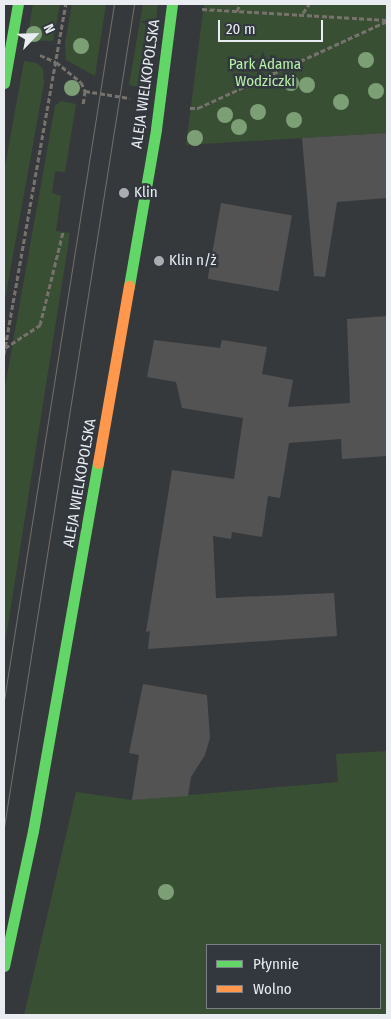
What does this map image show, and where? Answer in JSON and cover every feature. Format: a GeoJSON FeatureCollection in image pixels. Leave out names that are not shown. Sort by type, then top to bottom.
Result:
{"type":"FeatureCollection","features":[{"type":"Feature","properties":{"kind":"street"},"geometry":{"type":"LineString","coordinates":[[4,83],[18,4]]}},
{"type":"Feature","properties":{"kind":"street","name":"ALEJA WIELKOPOLSKA"},"geometry":{"type":"LineString","coordinates":[[4,966],[33,831],[67,646],[156,129],[172,4]]}},
{"type":"Feature","properties":{"kind":"path"},"geometry":{"type":"LineString","coordinates":[[4,354],[66,4]]}},
{"type":"Feature","properties":{"kind":"path"},"geometry":{"type":"LineString","coordinates":[[237,11],[240,4]]}},
{"type":"Feature","properties":{"kind":"path"},"geometry":{"type":"LineString","coordinates":[[303,13],[309,4]]}},
{"type":"Feature","properties":{"kind":"path"},"geometry":{"type":"LineString","coordinates":[[196,8],[303,13],[387,21]]}},
{"type":"Feature","properties":{"kind":"path"},"geometry":{"type":"LineString","coordinates":[[184,107],[198,108],[387,21]]}},
{"type":"Feature","properties":{"kind":"path"},"geometry":{"type":"LineString","coordinates":[[33,53],[56,62],[81,82],[85,91],[83,105]]}},
{"type":"Feature","properties":{"kind":"path"},"geometry":{"type":"LineString","coordinates":[[85,91],[134,99]]}},
{"type":"Feature","properties":{"kind":"path"},"geometry":{"type":"LineString","coordinates":[[5,348],[40,325],[63,232]]}},
{"type":"Feature","properties":{"kind":"green space"},"geometry":{"type":"Polygon","coordinates":[[[33,4],[60,4],[53,41],[27,40],[33,4]]]}},
{"type":"Feature","properties":{"kind":"green space"},"geometry":{"type":"Polygon","coordinates":[[[72,4],[106,4],[95,76],[66,60],[65,43],[72,4]]]}},
{"type":"Feature","properties":{"kind":"green space"},"geometry":{"type":"Polygon","coordinates":[[[143,4],[158,4],[148,89],[129,85],[143,4]]]}},
{"type":"Feature","properties":{"kind":"green space","name":"Park Adama Wodziczki"},"geometry":{"type":"Polygon","coordinates":[[[204,4],[387,4],[387,133],[186,145],[204,4]]]}},
{"type":"Feature","properties":{"kind":"green space"},"geometry":{"type":"Polygon","coordinates":[[[24,61],[37,63],[43,69],[44,83],[4,305],[4,172],[24,61]]]}},
{"type":"Feature","properties":{"kind":"green space"},"geometry":{"type":"Polygon","coordinates":[[[61,101],[76,104],[65,172],[55,171],[52,193],[61,196],[56,231],[70,233],[4,650],[4,392],[55,106],[61,101]]]}},
{"type":"Feature","properties":{"kind":"green space"},"geometry":{"type":"Polygon","coordinates":[[[387,751],[387,1015],[24,1015],[76,792],[132,800],[338,782],[336,754],[387,751]]]}},
{"type":"Feature","properties":{"kind":"building"},"geometry":{"type":"Polygon","coordinates":[[[387,133],[387,198],[337,202],[325,277],[314,276],[302,138],[387,133]]]}},
{"type":"Feature","properties":{"kind":"building"},"geometry":{"type":"Polygon","coordinates":[[[221,203],[292,216],[279,291],[208,279],[221,203]]]}},
{"type":"Feature","properties":{"kind":"building"},"geometry":{"type":"Polygon","coordinates":[[[387,316],[387,456],[342,459],[341,439],[289,443],[280,498],[268,496],[262,537],[232,532],[231,539],[213,536],[216,598],[334,593],[337,636],[148,649],[150,631],[146,632],[172,470],[234,479],[243,418],[182,408],[176,382],[147,377],[154,340],[220,348],[222,340],[267,347],[262,374],[293,380],[288,407],[350,403],[347,319],[387,316]]]}},
{"type":"Feature","properties":{"kind":"building"},"geometry":{"type":"Polygon","coordinates":[[[143,684],[207,695],[210,738],[205,755],[191,777],[188,796],[132,800],[139,755],[129,753],[143,684]]]}},
{"type":"Feature","properties":{"kind":"tram line"},"geometry":{"type":"LineString","coordinates":[[4,700],[114,4]]}},
{"type":"Feature","properties":{"kind":"tram line"},"geometry":{"type":"LineString","coordinates":[[4,827],[134,4]]}},
{"type":"Feature","properties":{"kind":"traffic: fast"},"geometry":{"type":"LineString","coordinates":[[4,83],[18,4]]}},
{"type":"Feature","properties":{"kind":"traffic: fast"},"geometry":{"type":"LineString","coordinates":[[129,286],[156,129],[172,4]]}},
{"type":"Feature","properties":{"kind":"traffic: fast"},"geometry":{"type":"LineString","coordinates":[[4,966],[33,831],[98,463]]}},
{"type":"Feature","properties":{"kind":"traffic: slow"},"geometry":{"type":"LineString","coordinates":[[98,463],[129,286]]}},
{"type":"Feature","properties":{"kind":"place","name":"Klin"},"geometry":{"type":"Point","coordinates":[124,193]}},
{"type":"Feature","properties":{"kind":"place","name":"Klin n/ż"},"geometry":{"type":"Point","coordinates":[159,261]}}]}
